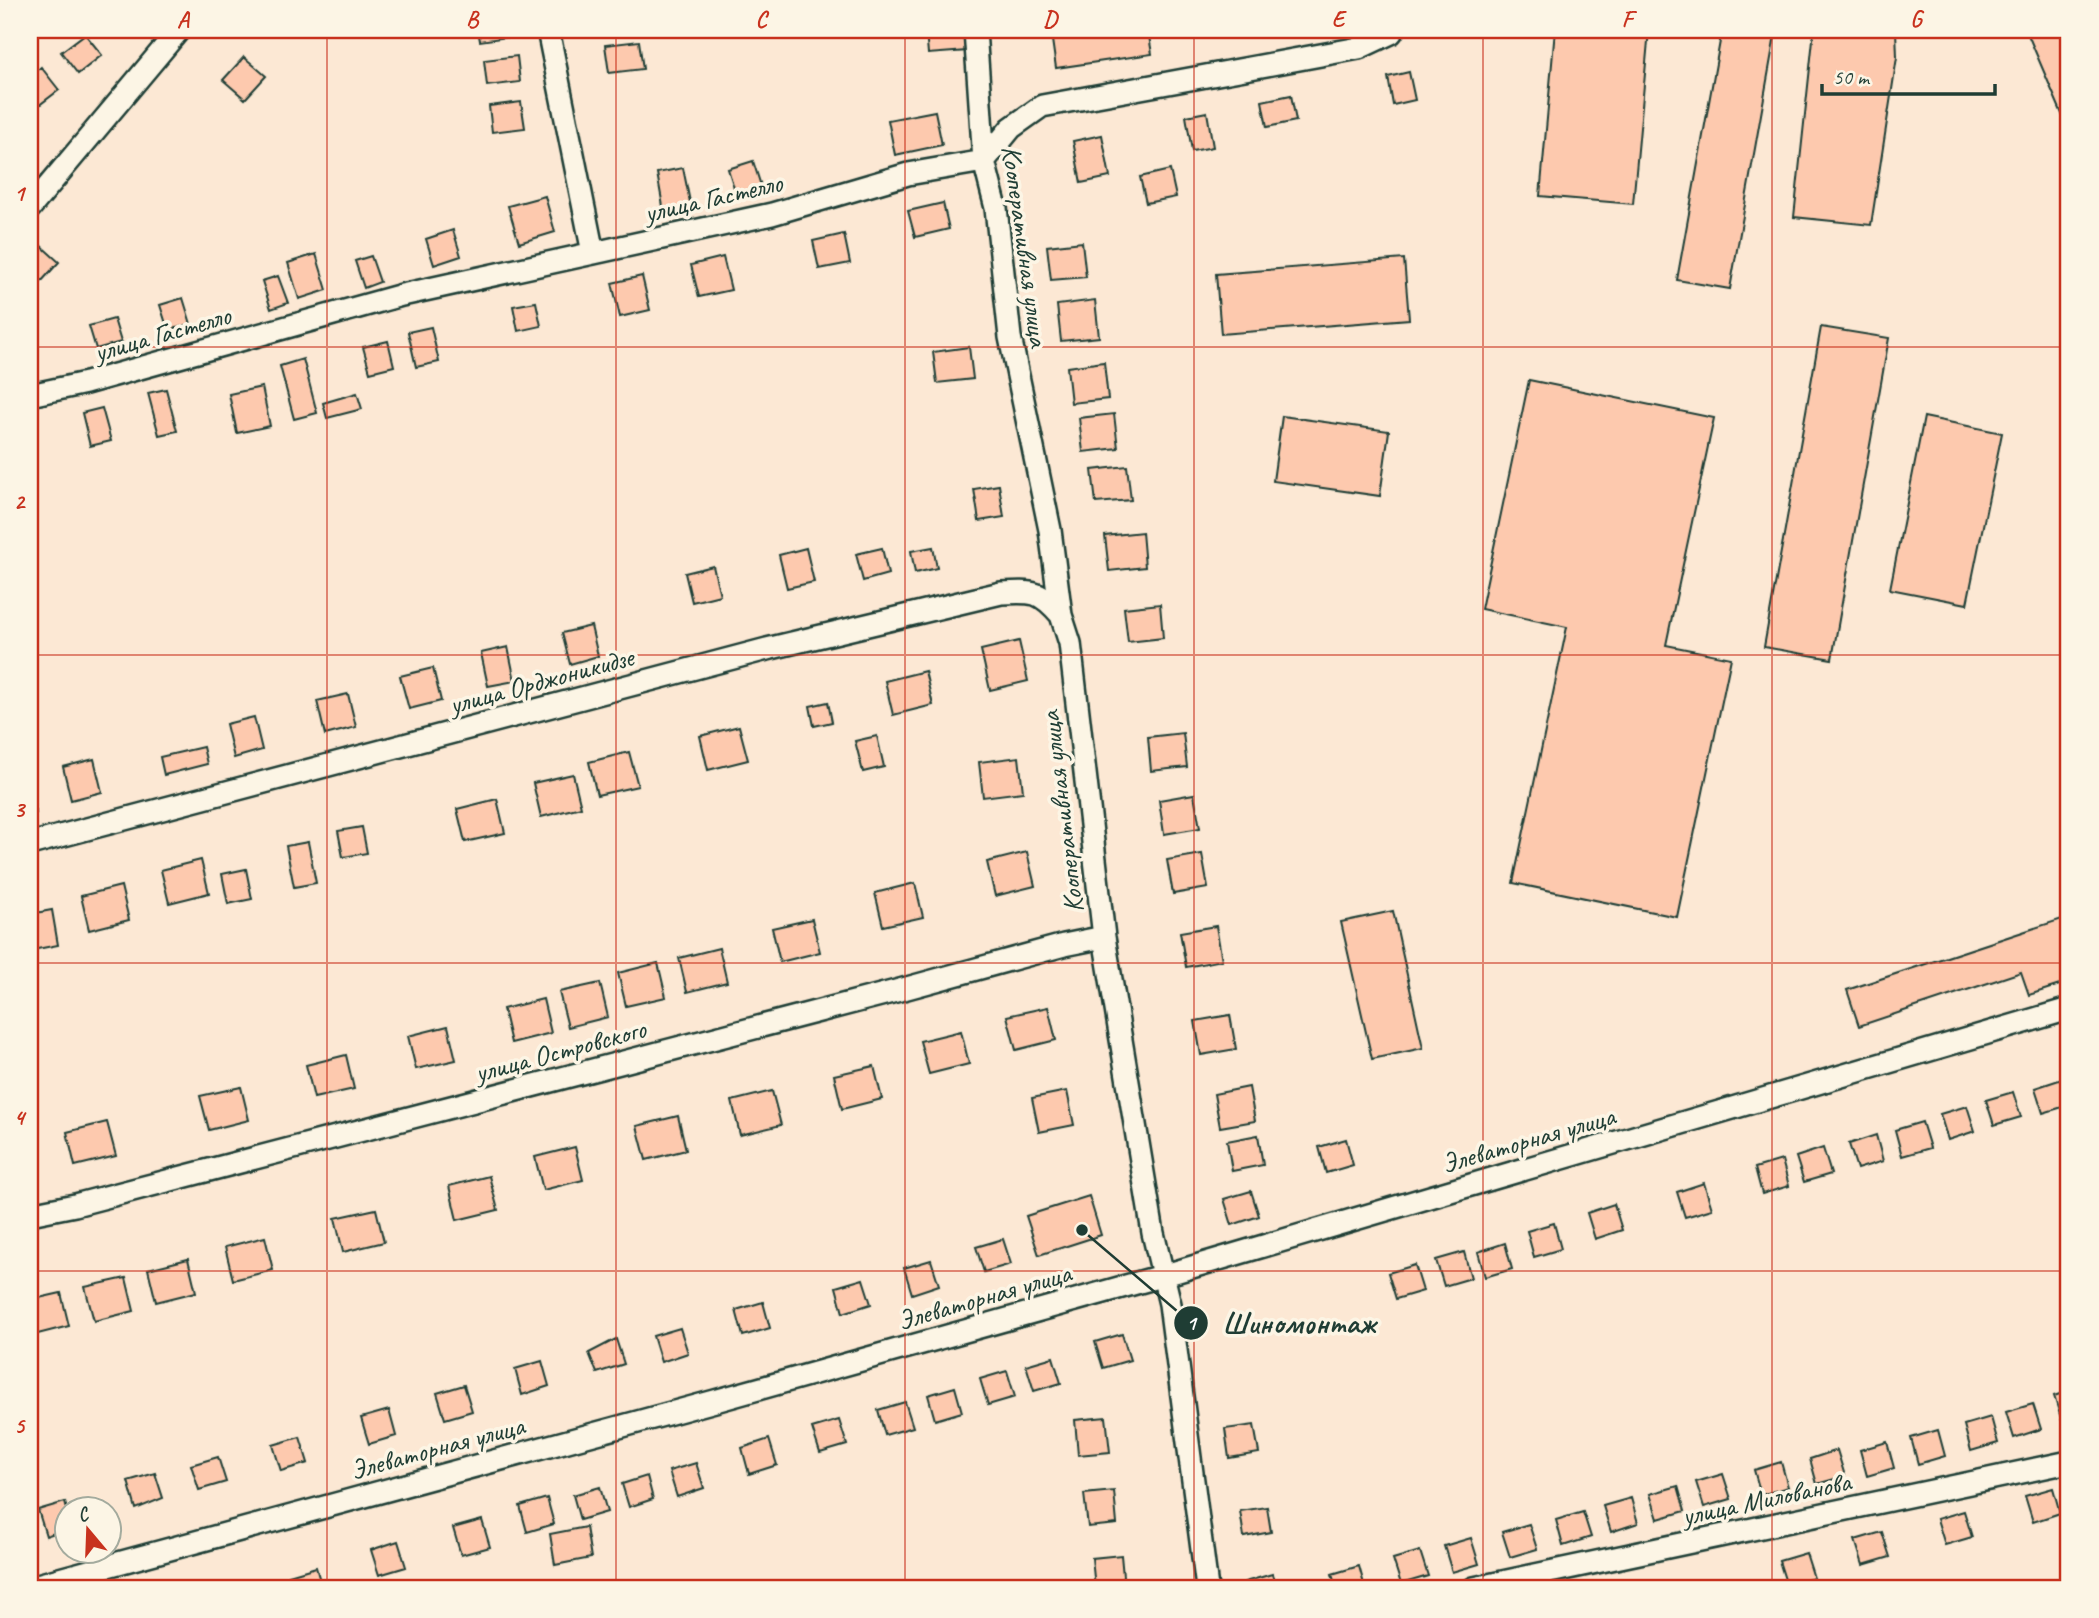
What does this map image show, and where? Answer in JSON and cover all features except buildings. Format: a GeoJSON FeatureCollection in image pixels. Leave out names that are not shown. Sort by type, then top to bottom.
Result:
{"type":"FeatureCollection","features":[{"type":"Feature","properties":{"kind":"street"},"geometry":{"type":"LineString","coordinates":[[30,208],[179,30]]}},
{"type":"Feature","properties":{"kind":"street"},"geometry":{"type":"LineString","coordinates":[[548,30],[593,253]]}},
{"type":"Feature","properties":{"kind":"street","name":"Кооперативная улица"},"geometry":{"type":"LineString","coordinates":[[975,30],[984,161],[996,208],[1010,337],[1049,530],[1061,615],[1070,643],[1104,937],[1153,1233],[1165,1275],[1207,1588]]}},
{"type":"Feature","properties":{"kind":"street"},"geometry":{"type":"LineString","coordinates":[[984,161],[1011,128],[1042,106],[1359,48],[1392,32]]}},
{"type":"Feature","properties":{"kind":"street","name":"улица Гастелло"},"geometry":{"type":"LineString","coordinates":[[30,395],[86,383],[402,295],[772,214],[908,174],[984,161]]}},
{"type":"Feature","properties":{"kind":"street","name":"улица Орджоникидзе"},"geometry":{"type":"LineString","coordinates":[[30,844],[767,649],[1002,593],[1025,592],[1046,598],[1061,615]]}},
{"type":"Feature","properties":{"kind":"street","name":"улица Островского"},"geometry":{"type":"LineString","coordinates":[[30,1214],[75,1205],[1064,945],[1104,937]]}},
{"type":"Feature","properties":{"kind":"street","name":"Элеваторная улица"},"geometry":{"type":"LineString","coordinates":[[30,1587],[715,1401],[1165,1275],[2069,1009]]}},
{"type":"Feature","properties":{"kind":"street","name":"улица Милованова"},"geometry":{"type":"LineString","coordinates":[[1474,1588],[2069,1462]]}},
{"type":"Feature","properties":{"kind":"place","name":"Шиномонтаж"},"geometry":{"type":"Point","coordinates":[1082,1230]}}]}
